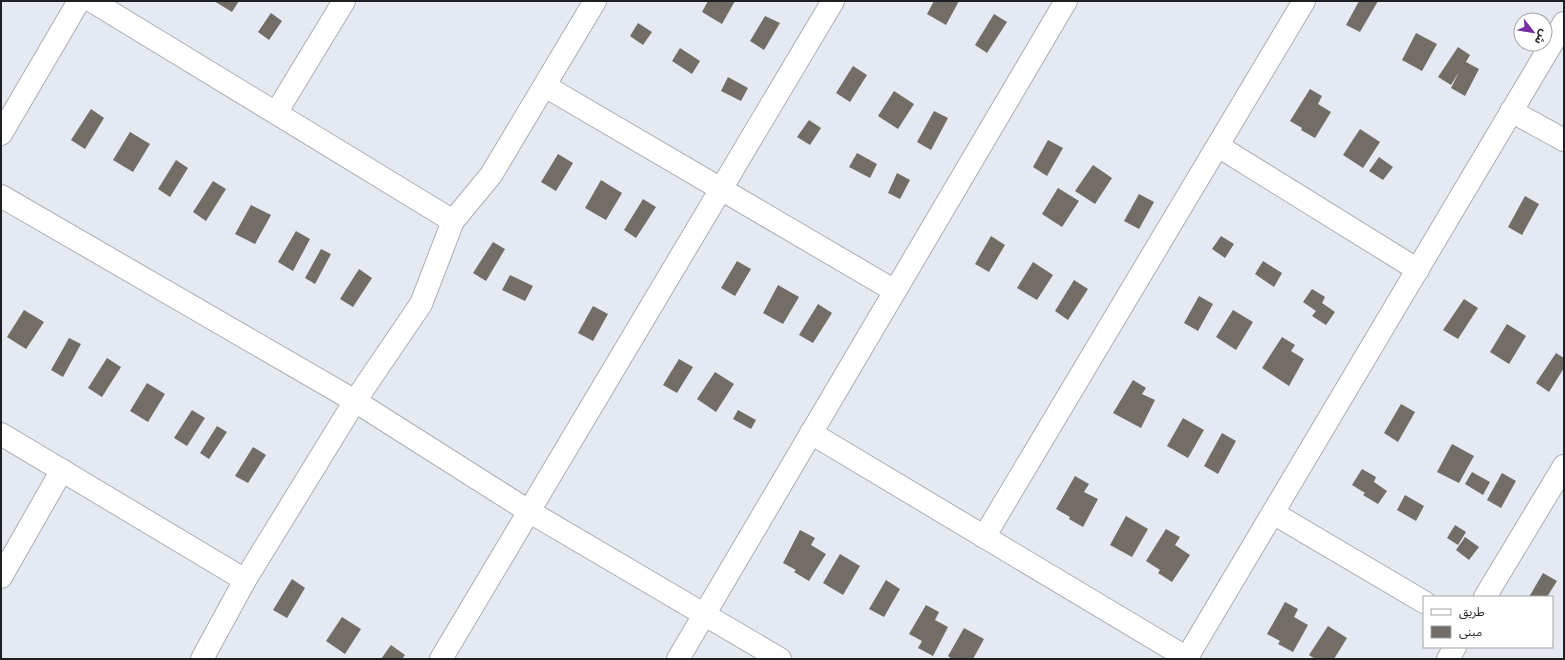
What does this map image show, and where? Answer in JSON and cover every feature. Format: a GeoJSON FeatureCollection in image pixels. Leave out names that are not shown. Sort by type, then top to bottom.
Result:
{"type":"FeatureCollection","features":[{"type":"Feature","properties":{"kind":"street"},"geometry":{"type":"LineString","coordinates":[[1,134],[79,1]]}},
{"type":"Feature","properties":{"kind":"street"},"geometry":{"type":"LineString","coordinates":[[92,1],[453,221]]}},
{"type":"Feature","properties":{"kind":"street"},"geometry":{"type":"LineString","coordinates":[[276,113],[344,1]]}},
{"type":"Feature","properties":{"kind":"street"},"geometry":{"type":"LineString","coordinates":[[202,659],[245,580],[355,401],[421,304],[453,221],[491,175],[596,1]]}},
{"type":"Feature","properties":{"kind":"street"},"geometry":{"type":"LineString","coordinates":[[441,659],[530,512],[833,1]]}},
{"type":"Feature","properties":{"kind":"street"},"geometry":{"type":"LineString","coordinates":[[678,659],[1066,1]]}},
{"type":"Feature","properties":{"kind":"street"},"geometry":{"type":"LineString","coordinates":[[984,537],[1304,1]]}},
{"type":"Feature","properties":{"kind":"street"},"geometry":{"type":"LineString","coordinates":[[811,433],[1186,659],[1564,23]]}},
{"type":"Feature","properties":{"kind":"street"},"geometry":{"type":"LineString","coordinates":[[544,86],[895,291]]}},
{"type":"Feature","properties":{"kind":"street"},"geometry":{"type":"LineString","coordinates":[[1512,111],[1564,140]]}},
{"type":"Feature","properties":{"kind":"street"},"geometry":{"type":"LineString","coordinates":[[1218,146],[1418,270]]}},
{"type":"Feature","properties":{"kind":"street"},"geometry":{"type":"LineString","coordinates":[[1,196],[355,401],[530,512],[780,659]]}},
{"type":"Feature","properties":{"kind":"street"},"geometry":{"type":"LineString","coordinates":[[1,434],[245,580]]}},
{"type":"Feature","properties":{"kind":"street"},"geometry":{"type":"LineString","coordinates":[[1486,596],[1564,466]]}},
{"type":"Feature","properties":{"kind":"street"},"geometry":{"type":"LineString","coordinates":[[1,577],[62,470]]}},
{"type":"Feature","properties":{"kind":"street"},"geometry":{"type":"LineString","coordinates":[[1273,513],[1423,601]]}},
{"type":"Feature","properties":{"kind":"street"},"geometry":{"type":"LineString","coordinates":[[1448,659],[1454,648]]}},
{"type":"Feature","properties":{"kind":"building"},"geometry":{"type":"Polygon","coordinates":[[[214,1],[239,1],[232,12],[214,1]]]}},
{"type":"Feature","properties":{"kind":"building"},"geometry":{"type":"Polygon","coordinates":[[[708,1],[735,1],[722,24],[702,12],[708,1]]]}},
{"type":"Feature","properties":{"kind":"building"},"geometry":{"type":"Polygon","coordinates":[[[934,1],[959,1],[946,25],[927,14],[934,1]]]}},
{"type":"Feature","properties":{"kind":"building"},"geometry":{"type":"Polygon","coordinates":[[[1359,1],[1378,1],[1360,32],[1346,25],[1359,1]]]}},
{"type":"Feature","properties":{"kind":"building"},"geometry":{"type":"Polygon","coordinates":[[[271,13],[282,21],[269,40],[258,32],[271,13]]]}},
{"type":"Feature","properties":{"kind":"building"},"geometry":{"type":"Polygon","coordinates":[[[994,14],[1007,22],[987,53],[975,45],[994,14]]]}},
{"type":"Feature","properties":{"kind":"building"},"geometry":{"type":"Polygon","coordinates":[[[765,16],[780,23],[764,50],[750,41],[765,16]]]}},
{"type":"Feature","properties":{"kind":"building"},"geometry":{"type":"Polygon","coordinates":[[[638,23],[652,32],[643,45],[630,36],[638,23]]]}},
{"type":"Feature","properties":{"kind":"building"},"geometry":{"type":"Polygon","coordinates":[[[1416,33],[1437,44],[1422,71],[1402,60],[1416,33]]]}},
{"type":"Feature","properties":{"kind":"building"},"geometry":{"type":"Polygon","coordinates":[[[1458,47],[1470,55],[1466,62],[1479,69],[1465,96],[1451,88],[1459,72],[1451,85],[1438,77],[1458,47]]]}},
{"type":"Feature","properties":{"kind":"building"},"geometry":{"type":"Polygon","coordinates":[[[680,48],[700,61],[692,74],[672,61],[680,48]]]}},
{"type":"Feature","properties":{"kind":"building"},"geometry":{"type":"Polygon","coordinates":[[[853,66],[867,75],[850,102],[836,93],[853,66]]]}},
{"type":"Feature","properties":{"kind":"building"},"geometry":{"type":"Polygon","coordinates":[[[728,77],[748,88],[741,101],[721,91],[728,77]]]}},
{"type":"Feature","properties":{"kind":"building"},"geometry":{"type":"Polygon","coordinates":[[[1310,89],[1322,96],[1318,104],[1331,112],[1315,138],[1301,130],[1302,128],[1290,121],[1310,89]]]}},
{"type":"Feature","properties":{"kind":"building"},"geometry":{"type":"Polygon","coordinates":[[[894,91],[914,104],[898,129],[878,116],[894,91]]]}},
{"type":"Feature","properties":{"kind":"building"},"geometry":{"type":"Polygon","coordinates":[[[91,109],[104,118],[85,149],[71,140],[91,109]]]}},
{"type":"Feature","properties":{"kind":"building"},"geometry":{"type":"Polygon","coordinates":[[[934,111],[948,118],[931,150],[917,142],[934,111]]]}},
{"type":"Feature","properties":{"kind":"building"},"geometry":{"type":"Polygon","coordinates":[[[809,120],[821,128],[810,145],[797,137],[809,120]]]}},
{"type":"Feature","properties":{"kind":"building"},"geometry":{"type":"Polygon","coordinates":[[[1360,129],[1380,142],[1363,168],[1343,155],[1360,129]]]}},
{"type":"Feature","properties":{"kind":"building"},"geometry":{"type":"Polygon","coordinates":[[[130,132],[150,144],[133,172],[113,160],[130,132]]]}},
{"type":"Feature","properties":{"kind":"building"},"geometry":{"type":"Polygon","coordinates":[[[1048,140],[1063,148],[1047,176],[1033,167],[1048,140]]]}},
{"type":"Feature","properties":{"kind":"building"},"geometry":{"type":"Polygon","coordinates":[[[857,153],[877,164],[870,178],[849,167],[857,153]]]}},
{"type":"Feature","properties":{"kind":"building"},"geometry":{"type":"Polygon","coordinates":[[[558,154],[573,163],[556,191],[541,182],[558,154]]]}},
{"type":"Feature","properties":{"kind":"building"},"geometry":{"type":"Polygon","coordinates":[[[1379,157],[1393,167],[1383,180],[1369,171],[1379,157]]]}},
{"type":"Feature","properties":{"kind":"building"},"geometry":{"type":"Polygon","coordinates":[[[176,160],[188,168],[170,197],[158,189],[176,160]]]}},
{"type":"Feature","properties":{"kind":"building"},"geometry":{"type":"Polygon","coordinates":[[[1093,165],[1112,178],[1095,204],[1075,191],[1093,165]]]}},
{"type":"Feature","properties":{"kind":"building"},"geometry":{"type":"Polygon","coordinates":[[[897,173],[910,180],[900,199],[888,193],[897,173]]]}},
{"type":"Feature","properties":{"kind":"building"},"geometry":{"type":"Polygon","coordinates":[[[601,180],[622,193],[606,220],[585,208],[601,180]]]}},
{"type":"Feature","properties":{"kind":"building"},"geometry":{"type":"Polygon","coordinates":[[[213,181],[226,189],[206,221],[193,212],[213,181]]]}},
{"type":"Feature","properties":{"kind":"building"},"geometry":{"type":"Polygon","coordinates":[[[1058,188],[1079,201],[1062,227],[1042,214],[1058,188]]]}},
{"type":"Feature","properties":{"kind":"building"},"geometry":{"type":"Polygon","coordinates":[[[1139,194],[1154,202],[1139,229],[1124,221],[1139,194]]]}},
{"type":"Feature","properties":{"kind":"building"},"geometry":{"type":"Polygon","coordinates":[[[1525,196],[1539,204],[1522,235],[1508,227],[1525,196]]]}},
{"type":"Feature","properties":{"kind":"building"},"geometry":{"type":"Polygon","coordinates":[[[643,199],[656,207],[636,238],[624,230],[643,199]]]}},
{"type":"Feature","properties":{"kind":"building"},"geometry":{"type":"Polygon","coordinates":[[[251,205],[271,215],[255,244],[235,234],[251,205]]]}},
{"type":"Feature","properties":{"kind":"building"},"geometry":{"type":"Polygon","coordinates":[[[296,231],[310,239],[293,271],[278,262],[296,231]]]}},
{"type":"Feature","properties":{"kind":"building"},"geometry":{"type":"Polygon","coordinates":[[[991,236],[1005,245],[989,272],[975,264],[991,236]]]}},
{"type":"Feature","properties":{"kind":"building"},"geometry":{"type":"Polygon","coordinates":[[[1221,236],[1234,244],[1225,258],[1212,249],[1221,236]]]}},
{"type":"Feature","properties":{"kind":"building"},"geometry":{"type":"Polygon","coordinates":[[[493,242],[505,249],[486,281],[473,273],[493,242]]]}},
{"type":"Feature","properties":{"kind":"building"},"geometry":{"type":"Polygon","coordinates":[[[321,249],[331,254],[315,284],[305,278],[321,249]]]}},
{"type":"Feature","properties":{"kind":"building"},"geometry":{"type":"Polygon","coordinates":[[[737,261],[751,269],[735,296],[721,288],[737,261]]]}},
{"type":"Feature","properties":{"kind":"building"},"geometry":{"type":"Polygon","coordinates":[[[1263,261],[1282,273],[1274,287],[1255,274],[1263,261]]]}},
{"type":"Feature","properties":{"kind":"building"},"geometry":{"type":"Polygon","coordinates":[[[1033,262],[1053,275],[1037,300],[1017,288],[1033,262]]]}},
{"type":"Feature","properties":{"kind":"building"},"geometry":{"type":"Polygon","coordinates":[[[359,269],[372,278],[353,307],[340,299],[359,269]]]}},
{"type":"Feature","properties":{"kind":"building"},"geometry":{"type":"Polygon","coordinates":[[[510,275],[533,286],[525,301],[502,290],[510,275]]]}},
{"type":"Feature","properties":{"kind":"building"},"geometry":{"type":"Polygon","coordinates":[[[1074,280],[1088,289],[1068,320],[1055,311],[1074,280]]]}},
{"type":"Feature","properties":{"kind":"building"},"geometry":{"type":"Polygon","coordinates":[[[778,285],[799,297],[783,324],[763,313],[778,285]]]}},
{"type":"Feature","properties":{"kind":"building"},"geometry":{"type":"Polygon","coordinates":[[[1312,289],[1325,297],[1322,303],[1335,312],[1326,325],[1312,316],[1316,311],[1303,302],[1312,289]]]}},
{"type":"Feature","properties":{"kind":"building"},"geometry":{"type":"Polygon","coordinates":[[[1199,296],[1213,304],[1198,331],[1184,323],[1199,296]]]}},
{"type":"Feature","properties":{"kind":"building"},"geometry":{"type":"Polygon","coordinates":[[[1464,299],[1478,308],[1458,339],[1443,330],[1464,299]]]}},
{"type":"Feature","properties":{"kind":"building"},"geometry":{"type":"Polygon","coordinates":[[[818,304],[832,313],[813,343],[799,335],[818,304]]]}},
{"type":"Feature","properties":{"kind":"building"},"geometry":{"type":"Polygon","coordinates":[[[593,306],[608,314],[593,341],[578,333],[593,306]]]}},
{"type":"Feature","properties":{"kind":"building"},"geometry":{"type":"Polygon","coordinates":[[[24,310],[44,322],[26,349],[7,337],[24,310]]]}},
{"type":"Feature","properties":{"kind":"building"},"geometry":{"type":"Polygon","coordinates":[[[1233,310],[1253,322],[1236,350],[1216,337],[1233,310]]]}},
{"type":"Feature","properties":{"kind":"building"},"geometry":{"type":"Polygon","coordinates":[[[1507,324],[1526,336],[1509,364],[1490,352],[1507,324]]]}},
{"type":"Feature","properties":{"kind":"building"},"geometry":{"type":"Polygon","coordinates":[[[1282,337],[1295,345],[1291,351],[1304,359],[1289,386],[1262,368],[1282,337]]]}},
{"type":"Feature","properties":{"kind":"building"},"geometry":{"type":"Polygon","coordinates":[[[69,338],[81,344],[63,377],[51,370],[69,338]]]}},
{"type":"Feature","properties":{"kind":"building"},"geometry":{"type":"Polygon","coordinates":[[[1556,353],[1564,358],[1564,368],[1549,392],[1536,383],[1556,353]]]}},
{"type":"Feature","properties":{"kind":"building"},"geometry":{"type":"Polygon","coordinates":[[[107,358],[121,367],[102,397],[88,388],[107,358]]]}},
{"type":"Feature","properties":{"kind":"building"},"geometry":{"type":"Polygon","coordinates":[[[679,359],[693,367],[677,393],[663,385],[679,359]]]}},
{"type":"Feature","properties":{"kind":"building"},"geometry":{"type":"Polygon","coordinates":[[[715,372],[734,384],[716,412],[697,399],[715,372]]]}},
{"type":"Feature","properties":{"kind":"building"},"geometry":{"type":"Polygon","coordinates":[[[1133,380],[1146,388],[1142,394],[1155,400],[1141,428],[1113,413],[1133,380]]]}},
{"type":"Feature","properties":{"kind":"building"},"geometry":{"type":"Polygon","coordinates":[[[147,383],[165,394],[148,422],[130,411],[147,383]]]}},
{"type":"Feature","properties":{"kind":"building"},"geometry":{"type":"Polygon","coordinates":[[[1401,404],[1415,412],[1398,442],[1384,433],[1401,404]]]}},
{"type":"Feature","properties":{"kind":"building"},"geometry":{"type":"Polygon","coordinates":[[[192,410],[205,418],[187,446],[174,438],[192,410]]]}},
{"type":"Feature","properties":{"kind":"building"},"geometry":{"type":"Polygon","coordinates":[[[738,410],[756,420],[751,429],[733,419],[738,410]]]}},
{"type":"Feature","properties":{"kind":"building"},"geometry":{"type":"Polygon","coordinates":[[[1183,418],[1204,430],[1188,458],[1167,446],[1183,418]]]}},
{"type":"Feature","properties":{"kind":"building"},"geometry":{"type":"Polygon","coordinates":[[[217,426],[227,432],[209,459],[200,453],[217,426]]]}},
{"type":"Feature","properties":{"kind":"building"},"geometry":{"type":"Polygon","coordinates":[[[1222,433],[1236,441],[1218,474],[1204,466],[1222,433]]]}},
{"type":"Feature","properties":{"kind":"building"},"geometry":{"type":"Polygon","coordinates":[[[1452,444],[1474,456],[1459,483],[1437,472],[1452,444]]]}},
{"type":"Feature","properties":{"kind":"building"},"geometry":{"type":"Polygon","coordinates":[[[253,447],[266,455],[248,483],[235,476],[253,447]]]}},
{"type":"Feature","properties":{"kind":"building"},"geometry":{"type":"Polygon","coordinates":[[[1362,469],[1376,477],[1374,482],[1387,491],[1378,504],[1363,495],[1365,493],[1352,485],[1362,469]]]}},
{"type":"Feature","properties":{"kind":"building"},"geometry":{"type":"Polygon","coordinates":[[[1472,472],[1490,482],[1483,495],[1465,484],[1472,472]]]}},
{"type":"Feature","properties":{"kind":"building"},"geometry":{"type":"Polygon","coordinates":[[[1502,473],[1516,481],[1501,508],[1487,500],[1502,473]]]}},
{"type":"Feature","properties":{"kind":"building"},"geometry":{"type":"Polygon","coordinates":[[[1075,476],[1089,484],[1084,492],[1098,499],[1083,527],[1056,509],[1075,476]]]}},
{"type":"Feature","properties":{"kind":"building"},"geometry":{"type":"Polygon","coordinates":[[[1405,495],[1424,506],[1416,521],[1397,510],[1405,495]]]}},
{"type":"Feature","properties":{"kind":"building"},"geometry":{"type":"Polygon","coordinates":[[[1126,516],[1148,529],[1132,557],[1110,545],[1126,516]]]}},
{"type":"Feature","properties":{"kind":"building"},"geometry":{"type":"Polygon","coordinates":[[[1455,525],[1466,532],[1458,545],[1447,538],[1455,525]]]}},
{"type":"Feature","properties":{"kind":"building"},"geometry":{"type":"Polygon","coordinates":[[[1166,529],[1180,537],[1175,545],[1190,555],[1172,582],[1158,573],[1160,570],[1146,561],[1166,529]]]}},
{"type":"Feature","properties":{"kind":"building"},"geometry":{"type":"Polygon","coordinates":[[[800,530],[815,538],[811,545],[826,554],[809,581],[794,572],[796,570],[783,563],[800,530]]]}},
{"type":"Feature","properties":{"kind":"building"},"geometry":{"type":"Polygon","coordinates":[[[1465,537],[1479,547],[1469,560],[1456,550],[1465,537]]]}},
{"type":"Feature","properties":{"kind":"building"},"geometry":{"type":"Polygon","coordinates":[[[840,554],[860,566],[843,595],[823,583],[840,554]]]}},
{"type":"Feature","properties":{"kind":"building"},"geometry":{"type":"Polygon","coordinates":[[[1543,573],[1557,581],[1548,596],[1530,596],[1543,573]]]}},
{"type":"Feature","properties":{"kind":"building"},"geometry":{"type":"Polygon","coordinates":[[[292,579],[305,588],[287,618],[273,610],[292,579]]]}},
{"type":"Feature","properties":{"kind":"building"},"geometry":{"type":"Polygon","coordinates":[[[886,580],[900,589],[884,617],[869,609],[886,580]]]}},
{"type":"Feature","properties":{"kind":"building"},"geometry":{"type":"Polygon","coordinates":[[[1285,602],[1298,609],[1294,617],[1308,625],[1293,652],[1278,644],[1280,641],[1267,634],[1285,602]]]}},
{"type":"Feature","properties":{"kind":"building"},"geometry":{"type":"Polygon","coordinates":[[[926,605],[939,612],[935,620],[948,627],[933,656],[918,648],[922,641],[909,634],[926,605]]]}},
{"type":"Feature","properties":{"kind":"building"},"geometry":{"type":"Polygon","coordinates":[[[342,617],[361,629],[345,654],[326,641],[342,617]]]}},
{"type":"Feature","properties":{"kind":"building"},"geometry":{"type":"Polygon","coordinates":[[[1328,626],[1347,638],[1334,659],[1315,659],[1309,655],[1328,626]]]}},
{"type":"Feature","properties":{"kind":"building"},"geometry":{"type":"Polygon","coordinates":[[[964,628],[984,639],[973,659],[952,659],[948,656],[964,628]]]}},
{"type":"Feature","properties":{"kind":"building"},"geometry":{"type":"Polygon","coordinates":[[[391,645],[405,655],[402,659],[381,659],[391,645]]]}}]}
